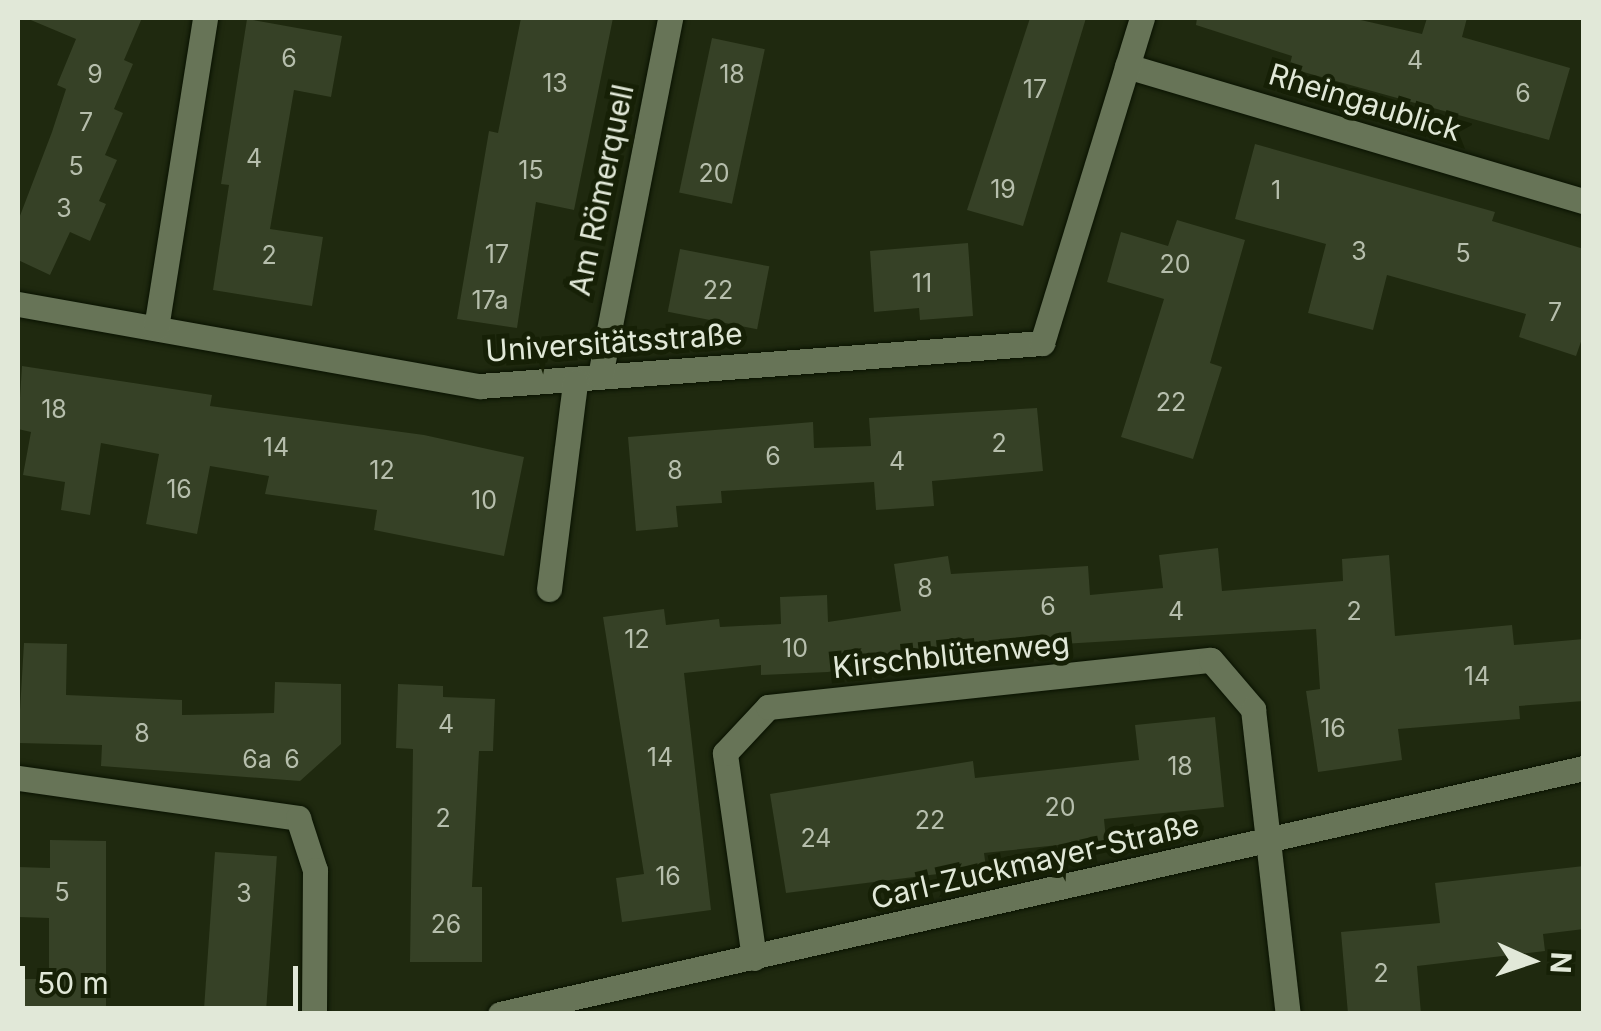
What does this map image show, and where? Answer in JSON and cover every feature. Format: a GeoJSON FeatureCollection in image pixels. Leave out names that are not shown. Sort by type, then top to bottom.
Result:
{"type":"FeatureCollection","features":[{"type":"Feature","properties":{"kind":"street"},"geometry":{"type":"LineString","coordinates":[[156,328],[205,18]]}},
{"type":"Feature","properties":{"kind":"street","name":"Am Römerquell"},"geometry":{"type":"LineString","coordinates":[[549,589],[587,379],[670,18]]}},
{"type":"Feature","properties":{"kind":"street"},"geometry":{"type":"LineString","coordinates":[[1127,66],[1142,18]]}},
{"type":"Feature","properties":{"kind":"street","name":"Universitätsstraße"},"geometry":{"type":"LineString","coordinates":[[18,304],[480,386],[1042,343],[1127,66]]}},
{"type":"Feature","properties":{"kind":"street","name":"Rheingaublick"},"geometry":{"type":"LineString","coordinates":[[1127,66],[1584,202]]}},
{"type":"Feature","properties":{"kind":"street","name":"Kirschblütenweg"},"geometry":{"type":"LineString","coordinates":[[754,958],[726,753],[768,707],[1211,660],[1253,709],[1266,843]]}},
{"type":"Feature","properties":{"kind":"street","name":"Carl-Zuckmayer-Straße"},"geometry":{"type":"LineString","coordinates":[[500,1014],[1584,768]]}},
{"type":"Feature","properties":{"kind":"street"},"geometry":{"type":"LineString","coordinates":[[18,778],[298,818],[316,870],[314,1014]]}},
{"type":"Feature","properties":{"kind":"street"},"geometry":{"type":"LineString","coordinates":[[1266,843],[1288,1014]]}},
{"type":"Feature","properties":{"kind":"building"},"geometry":{"type":"Polygon","coordinates":[[[26,18],[142,18],[124,60],[133,64],[114,109],[123,113],[105,155],[117,160],[99,201],[106,204],[90,241],[70,232],[50,275],[18,260],[18,221],[66,89],[57,85],[76,39],[26,18]]]}},
{"type":"Feature","properties":{"kind":"building"},"geometry":{"type":"Polygon","coordinates":[[[521,18],[613,18],[574,210],[536,202],[517,328],[457,319],[489,131],[498,133],[521,18]]]}},
{"type":"Feature","properties":{"kind":"building"},"geometry":{"type":"Polygon","coordinates":[[[1030,18],[1086,18],[1023,226],[967,210],[1030,18]]]}},
{"type":"Feature","properties":{"kind":"building"},"geometry":{"type":"Polygon","coordinates":[[[1197,18],[1352,18],[1422,34],[1427,18],[1467,18],[1462,37],[1570,68],[1549,140],[1289,68],[1292,56],[1196,25],[1197,18]]]}},
{"type":"Feature","properties":{"kind":"building"},"geometry":{"type":"Polygon","coordinates":[[[247,19],[342,36],[331,97],[294,90],[270,229],[323,237],[312,306],[213,290],[229,185],[221,184],[247,19]]]}},
{"type":"Feature","properties":{"kind":"building"},"geometry":{"type":"Polygon","coordinates":[[[712,38],[765,49],[732,204],[679,193],[712,38]]]}},
{"type":"Feature","properties":{"kind":"building"},"geometry":{"type":"Polygon","coordinates":[[[1255,144],[1495,212],[1492,221],[1584,249],[1584,333],[1576,356],[1519,337],[1526,314],[1387,275],[1373,330],[1308,313],[1326,244],[1235,219],[1255,144]]]}},
{"type":"Feature","properties":{"kind":"building"},"geometry":{"type":"Polygon","coordinates":[[[1177,220],[1245,240],[1210,363],[1222,367],[1193,459],[1121,437],[1164,299],[1107,282],[1121,232],[1168,246],[1177,220]]]}},
{"type":"Feature","properties":{"kind":"building"},"geometry":{"type":"Polygon","coordinates":[[[968,243],[973,316],[920,320],[919,308],[874,312],[870,251],[968,243]]]}},
{"type":"Feature","properties":{"kind":"building"},"geometry":{"type":"Polygon","coordinates":[[[680,249],[769,266],[757,329],[668,312],[680,249]]]}},
{"type":"Feature","properties":{"kind":"building"},"geometry":{"type":"Polygon","coordinates":[[[22,366],[212,395],[210,406],[424,435],[524,457],[504,556],[374,530],[377,510],[265,494],[269,476],[210,466],[197,534],[146,524],[159,454],[101,443],[90,515],[61,510],[65,482],[23,475],[31,432],[18,429],[22,366]]]}},
{"type":"Feature","properties":{"kind":"building"},"geometry":{"type":"Polygon","coordinates":[[[1037,408],[1043,471],[932,481],[934,506],[876,510],[874,482],[721,491],[722,503],[676,506],[678,527],[636,531],[628,437],[813,422],[814,448],[871,446],[869,418],[1037,408]]]}},
{"type":"Feature","properties":{"kind":"building"},"geometry":{"type":"Polygon","coordinates":[[[1218,548],[1222,591],[1343,581],[1342,559],[1389,555],[1395,636],[1512,625],[1514,645],[1584,639],[1584,701],[1519,706],[1520,719],[1398,729],[1402,760],[1318,772],[1306,691],[1320,689],[1316,629],[961,650],[828,672],[761,675],[761,665],[684,673],[711,910],[622,922],[616,878],[644,874],[603,617],[664,609],[666,625],[719,619],[720,627],[781,624],[780,597],[827,595],[828,622],[901,611],[894,564],[948,556],[951,574],[1088,566],[1090,595],[1163,588],[1159,555],[1218,548]]]}},
{"type":"Feature","properties":{"kind":"building"},"geometry":{"type":"Polygon","coordinates":[[[24,643],[67,644],[66,695],[182,700],[182,715],[274,713],[275,682],[341,684],[341,744],[300,781],[101,766],[102,745],[18,743],[24,643]]]}},
{"type":"Feature","properties":{"kind":"building"},"geometry":{"type":"Polygon","coordinates":[[[398,684],[443,686],[443,697],[495,699],[493,751],[479,751],[472,887],[482,887],[482,962],[410,962],[413,749],[396,748],[398,684]]]}},
{"type":"Feature","properties":{"kind":"building"},"geometry":{"type":"Polygon","coordinates":[[[1215,717],[1224,807],[1104,819],[1106,840],[984,853],[986,868],[786,893],[770,794],[973,761],[975,778],[1139,760],[1135,725],[1215,717]]]}},
{"type":"Feature","properties":{"kind":"building"},"geometry":{"type":"Polygon","coordinates":[[[50,840],[106,841],[106,1014],[18,1014],[18,979],[49,979],[49,918],[18,917],[18,867],[50,868],[50,840]]]}},
{"type":"Feature","properties":{"kind":"building"},"geometry":{"type":"Polygon","coordinates":[[[215,852],[277,856],[266,1011],[204,1007],[215,852]]]}},
{"type":"Feature","properties":{"kind":"building"},"geometry":{"type":"Polygon","coordinates":[[[1584,866],[1584,929],[1543,934],[1545,951],[1417,966],[1421,1014],[1348,1014],[1341,932],[1440,923],[1435,883],[1584,866]]]}}]}
